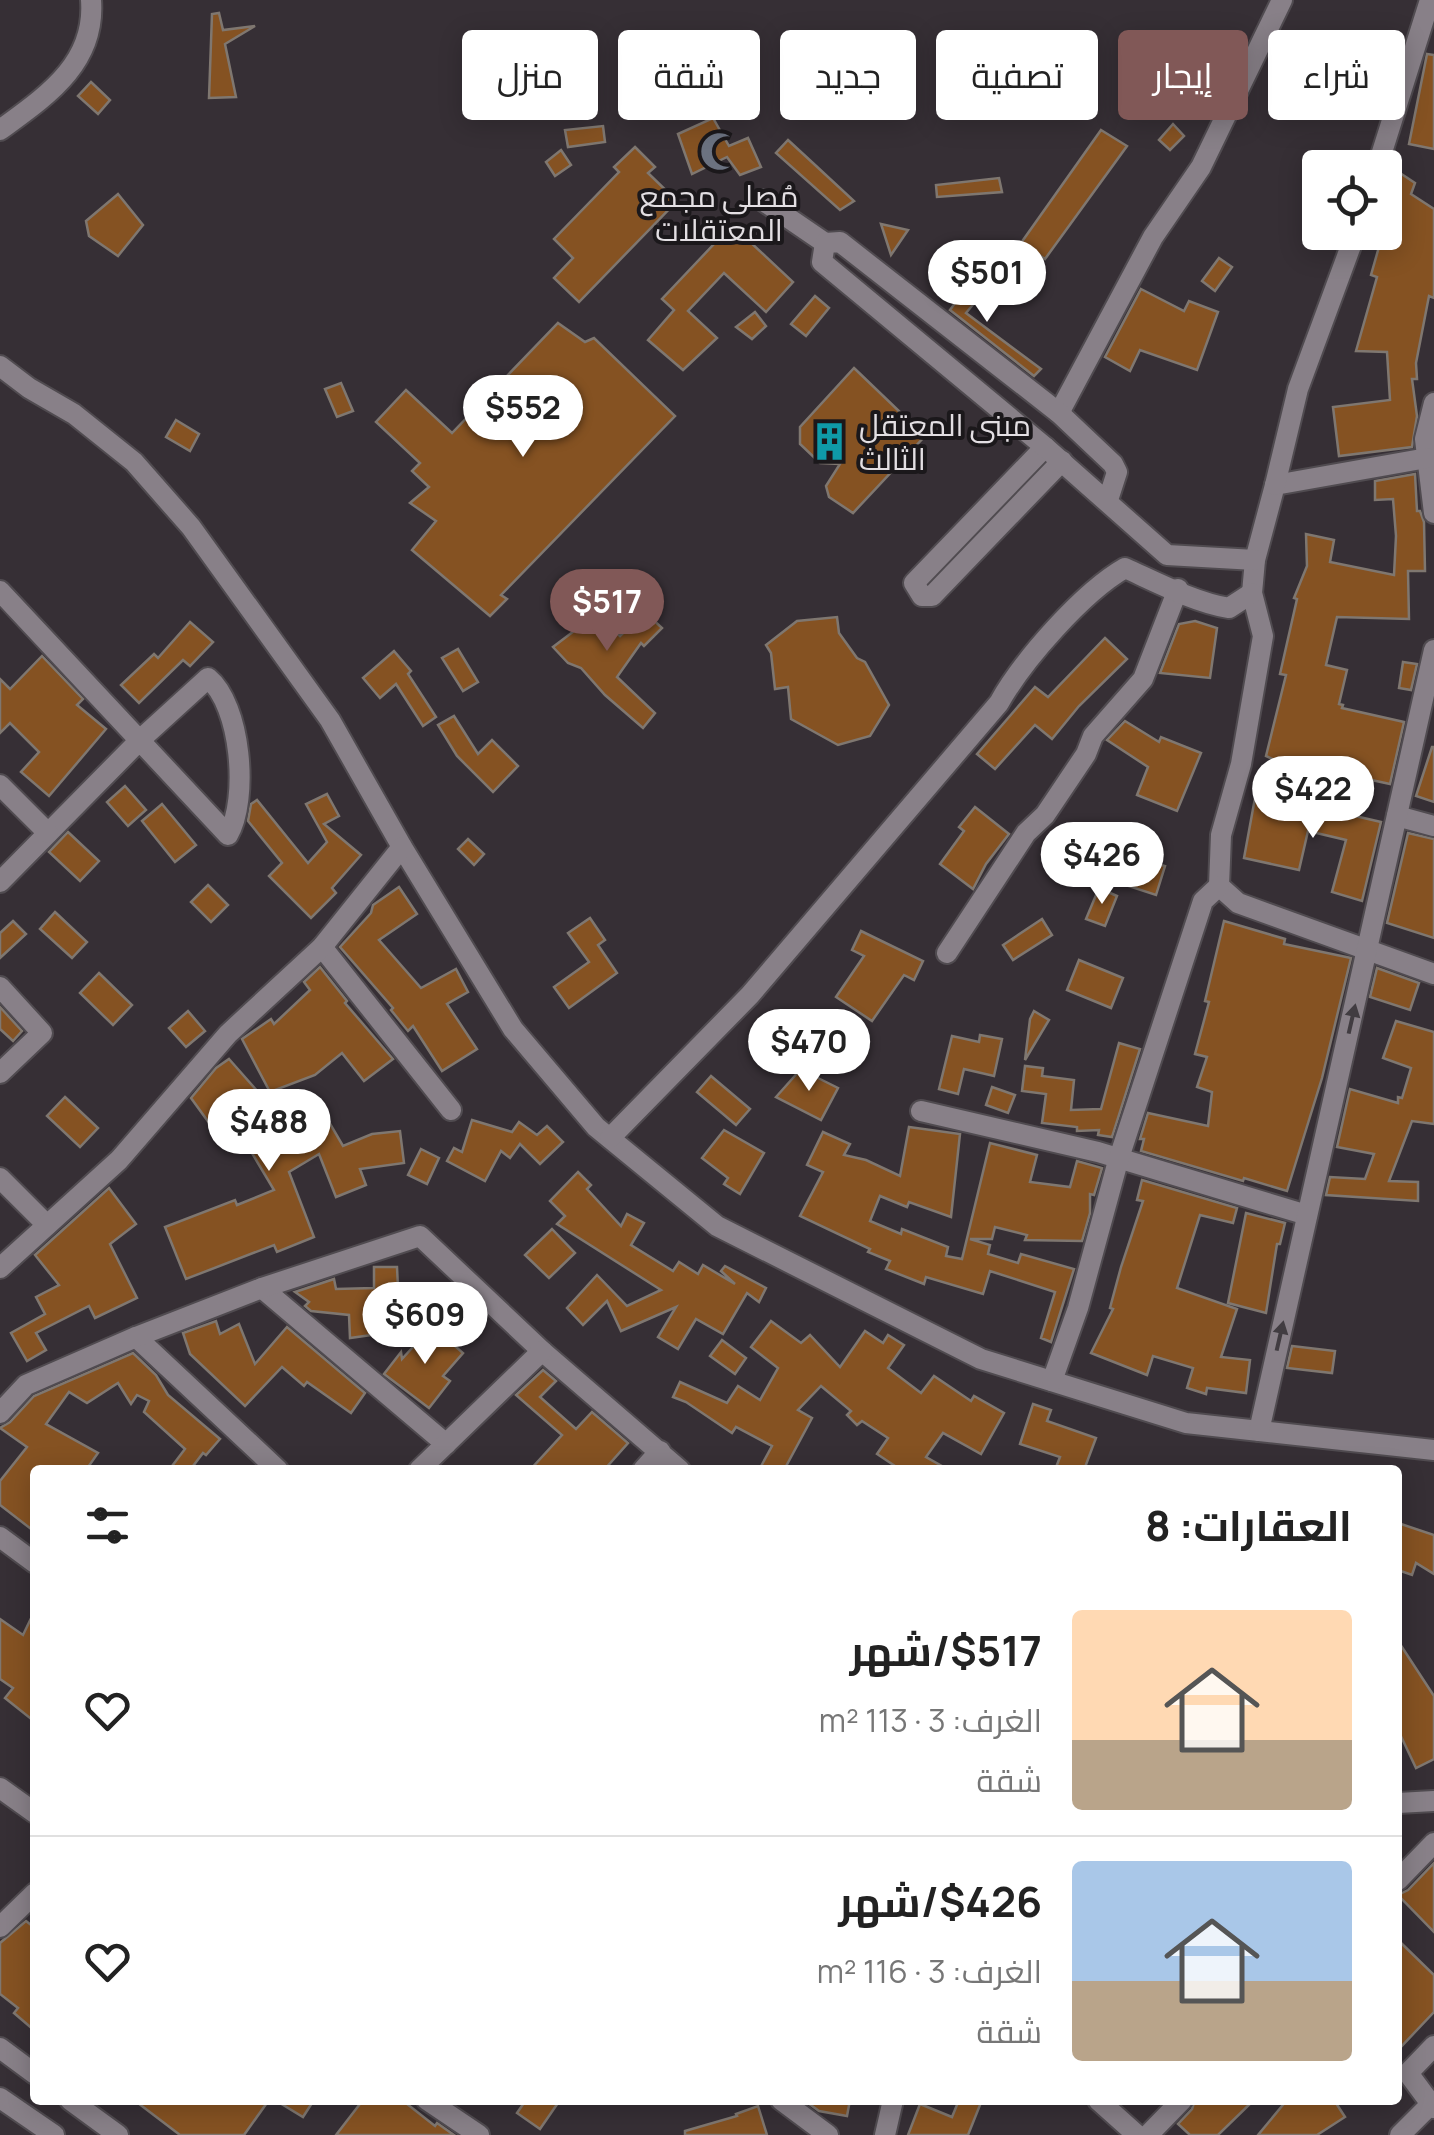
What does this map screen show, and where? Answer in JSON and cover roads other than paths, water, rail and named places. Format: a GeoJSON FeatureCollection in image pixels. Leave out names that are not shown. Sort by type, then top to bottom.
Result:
{"type":"FeatureCollection","features":[{"type":"Feature","properties":{"kind":"street"},"geometry":{"type":"LineString","coordinates":[[0,130],[54,91],[78,60],[92,11],[91,0]]}},
{"type":"Feature","properties":{"kind":"street"},"geometry":{"type":"LineString","coordinates":[[1059,413],[1152,237],[1202,167],[1282,0]]}},
{"type":"Feature","properties":{"kind":"street"},"geometry":{"type":"LineString","coordinates":[[1383,150],[1430,0]]}},
{"type":"Feature","properties":{"kind":"street"},"geometry":{"type":"LineString","coordinates":[[762,200],[824,242],[840,242],[1059,413],[1113,464],[1117,472],[1108,500]]}},
{"type":"Feature","properties":{"kind":"street"},"geometry":{"type":"LineString","coordinates":[[824,242],[822,262],[1045,446],[1166,555],[1255,560]]}},
{"type":"Feature","properties":{"kind":"street"},"geometry":{"type":"LineString","coordinates":[[1052,1381],[1078,1308],[1118,1161],[1204,901],[1218,886],[1222,835],[1241,764],[1263,636],[1252,593],[1255,560],[1298,390],[1349,250]]}},
{"type":"Feature","properties":{"kind":"street"},"geometry":{"type":"LineString","coordinates":[[0,366],[74,414],[123,452],[191,527],[330,720],[513,1029],[596,1127],[717,1226],[982,1360],[1186,1423],[1434,1450]]}},
{"type":"Feature","properties":{"kind":"street"},"geometry":{"type":"LineString","coordinates":[[1434,402],[1426,439],[1434,513]]}},
{"type":"Feature","properties":{"kind":"street"},"geometry":{"type":"LineString","coordinates":[[1045,446],[914,582],[922,596],[932,596],[1062,461]]}},
{"type":"Feature","properties":{"kind":"street"},"geometry":{"type":"LineString","coordinates":[[1275,485],[1428,458]]}},
{"type":"Feature","properties":{"kind":"street"},"geometry":{"type":"LineString","coordinates":[[610,1138],[750,995],[999,703],[1012,681],[1099,583],[1125,568],[1204,604],[1229,608],[1252,593]]}},
{"type":"Feature","properties":{"kind":"street"},"geometry":{"type":"LineString","coordinates":[[948,953],[1026,833],[1045,815],[1076,769],[1093,736],[1143,679],[1178,589]]}},
{"type":"Feature","properties":{"kind":"street"},"geometry":{"type":"LineString","coordinates":[[0,591],[141,738],[228,835],[238,812],[239,778],[227,702],[208,678],[141,738],[0,882]]}},
{"type":"Feature","properties":{"kind":"street"},"geometry":{"type":"LineString","coordinates":[[1259,1431],[1434,650]]}},
{"type":"Feature","properties":{"kind":"street"},"geometry":{"type":"LineString","coordinates":[[0,785],[48,833]]}},
{"type":"Feature","properties":{"kind":"street"},"geometry":{"type":"LineString","coordinates":[[1397,816],[1434,826]]}},
{"type":"Feature","properties":{"kind":"street"},"geometry":{"type":"LineString","coordinates":[[0,1268],[118,1160],[228,1034],[322,947],[402,847]]}},
{"type":"Feature","properties":{"kind":"street"},"geometry":{"type":"LineString","coordinates":[[1218,886],[1238,903],[1434,974]]}},
{"type":"Feature","properties":{"kind":"street"},"geometry":{"type":"LineString","coordinates":[[322,947],[450,1110]]}},
{"type":"Feature","properties":{"kind":"street"},"geometry":{"type":"LineString","coordinates":[[0,986],[42,1033],[0,1073]]}},
{"type":"Feature","properties":{"kind":"street"},"geometry":{"type":"LineString","coordinates":[[921,1112],[1098,1152],[1307,1216]]}},
{"type":"Feature","properties":{"kind":"street"},"geometry":{"type":"LineString","coordinates":[[0,1178],[47,1225]]}},
{"type":"Feature","properties":{"kind":"street"},"geometry":{"type":"LineString","coordinates":[[0,1413],[26,1385],[136,1337],[262,1288],[420,1236],[542,1351],[675,1465]]}},
{"type":"Feature","properties":{"kind":"street"},"geometry":{"type":"LineString","coordinates":[[262,1288],[446,1444]]}},
{"type":"Feature","properties":{"kind":"street"},"geometry":{"type":"LineString","coordinates":[[136,1337],[273,1465]]}},
{"type":"Feature","properties":{"kind":"street"},"geometry":{"type":"LineString","coordinates":[[424,1465],[542,1351]]}},
{"type":"Feature","properties":{"kind":"street"},"geometry":{"type":"LineString","coordinates":[[647,1465],[660,1451]]}},
{"type":"Feature","properties":{"kind":"street"},"geometry":{"type":"LineString","coordinates":[[0,1537],[30,1559]]}},
{"type":"Feature","properties":{"kind":"street"},"geometry":{"type":"LineString","coordinates":[[0,1788],[30,1809]]}},
{"type":"Feature","properties":{"kind":"street"},"geometry":{"type":"LineString","coordinates":[[1402,1804],[1434,1801]]}},
{"type":"Feature","properties":{"kind":"street"},"geometry":{"type":"LineString","coordinates":[[1402,1876],[1434,1843]]}},
{"type":"Feature","properties":{"kind":"street"},"geometry":{"type":"LineString","coordinates":[[0,1927],[30,1898]]}},
{"type":"Feature","properties":{"kind":"street"},"geometry":{"type":"LineString","coordinates":[[1400,2135],[1432,2106],[1408,2074],[1434,2046]]}},
{"type":"Feature","properties":{"kind":"street"},"geometry":{"type":"LineString","coordinates":[[0,2048],[30,2070]]}},
{"type":"Feature","properties":{"kind":"street"},"geometry":{"type":"LineString","coordinates":[[0,2098],[54,2135]]}},
{"type":"Feature","properties":{"kind":"street"},"geometry":{"type":"LineString","coordinates":[[77,2105],[118,2135]]}},
{"type":"Feature","properties":{"kind":"street"},"geometry":{"type":"LineString","coordinates":[[434,2105],[479,2135]]}},
{"type":"Feature","properties":{"kind":"street"},"geometry":{"type":"LineString","coordinates":[[787,2105],[828,2135]]}},
{"type":"Feature","properties":{"kind":"street"},"geometry":{"type":"LineString","coordinates":[[885,2135],[893,2105]]}},
{"type":"Feature","properties":{"kind":"street"},"geometry":{"type":"LineString","coordinates":[[1104,2105],[1137,2135]]}},
{"type":"Feature","properties":{"kind":"street"},"geometry":{"type":"LineString","coordinates":[[1148,2135],[1177,2105]]}},
{"type":"Feature","properties":{"kind":"place","name":"مُصلى مجمع المعتقلات"},"geometry":{"type":"Point","coordinates":[719,151]}},
{"type":"Feature","properties":{"kind":"place","name":"مبنى المعتقل الثالث"},"geometry":{"type":"Point","coordinates":[829,441]}}]}
